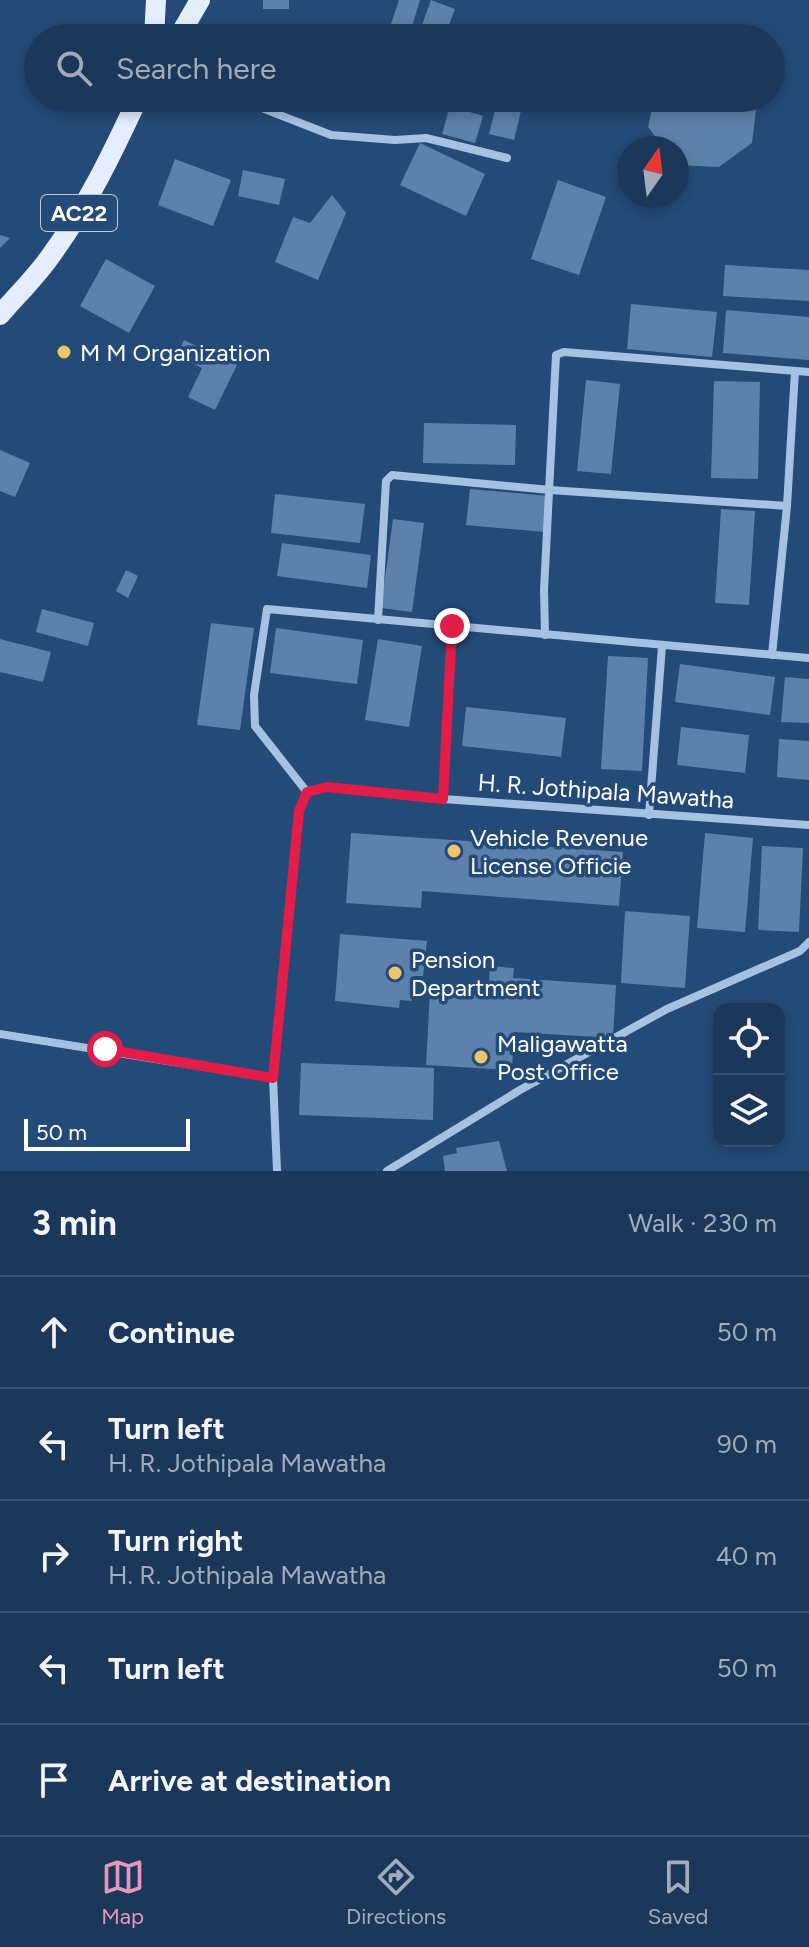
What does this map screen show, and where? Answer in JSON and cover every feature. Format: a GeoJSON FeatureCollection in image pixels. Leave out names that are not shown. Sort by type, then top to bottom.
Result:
{"type":"FeatureCollection","features":[{"type":"Feature","properties":{"kind":"main road"},"geometry":{"type":"LineString","coordinates":[[155,24],[156,0]]}},
{"type":"Feature","properties":{"kind":"main road"},"geometry":{"type":"LineString","coordinates":[[186,24],[200,0]]}},
{"type":"Feature","properties":{"kind":"main road","name":"AC22"},"geometry":{"type":"LineString","coordinates":[[0,315],[50,257],[71,225],[131,112]]}},
{"type":"Feature","properties":{"kind":"street"},"geometry":{"type":"LineString","coordinates":[[272,112],[331,135],[395,140],[426,138],[507,158]]}},
{"type":"Feature","properties":{"kind":"street"},"geometry":{"type":"LineString","coordinates":[[545,635],[544,590],[556,355],[564,352],[809,372]]}},
{"type":"Feature","properties":{"kind":"street"},"geometry":{"type":"LineString","coordinates":[[772,655],[787,506],[795,371]]}},
{"type":"Feature","properties":{"kind":"street"},"geometry":{"type":"LineString","coordinates":[[378,620],[386,481],[392,475],[550,490],[787,506]]}},
{"type":"Feature","properties":{"kind":"street"},"geometry":{"type":"LineString","coordinates":[[277,1171],[273,1078],[299,811],[307,792],[255,726],[254,695],[267,609],[809,658]]}},
{"type":"Feature","properties":{"kind":"street"},"geometry":{"type":"LineString","coordinates":[[443,799],[452,626]]}},
{"type":"Feature","properties":{"kind":"street"},"geometry":{"type":"LineString","coordinates":[[649,815],[662,646]]}},
{"type":"Feature","properties":{"kind":"street","name":"H. R. Jothipala Mawatha"},"geometry":{"type":"LineString","coordinates":[[307,792],[327,787],[443,799],[809,825]]}},
{"type":"Feature","properties":{"kind":"street"},"geometry":{"type":"LineString","coordinates":[[387,1171],[520,1090],[667,1009],[800,951],[809,942]]}},
{"type":"Feature","properties":{"kind":"street"},"geometry":{"type":"LineString","coordinates":[[0,1034],[273,1078]]}},
{"type":"Feature","properties":{"kind":"building"},"geometry":{"type":"Polygon","coordinates":[[[263,0],[289,0],[289,9],[263,9],[263,0]]]}},
{"type":"Feature","properties":{"kind":"building"},"geometry":{"type":"Polygon","coordinates":[[[399,0],[420,0],[413,24],[391,24],[399,0]]]}},
{"type":"Feature","properties":{"kind":"building"},"geometry":{"type":"Polygon","coordinates":[[[431,0],[455,9],[449,24],[422,24],[431,0]]]}},
{"type":"Feature","properties":{"kind":"building"},"geometry":{"type":"Polygon","coordinates":[[[448,112],[470,112],[483,116],[475,143],[442,134],[448,112]]]}},
{"type":"Feature","properties":{"kind":"building"},"geometry":{"type":"Polygon","coordinates":[[[494,112],[521,112],[514,140],[489,134],[494,112]]]}},
{"type":"Feature","properties":{"kind":"building"},"geometry":{"type":"Polygon","coordinates":[[[651,112],[756,112],[752,143],[719,167],[689,166],[689,136],[655,136],[648,127],[651,112]]]}},
{"type":"Feature","properties":{"kind":"building"},"geometry":{"type":"Polygon","coordinates":[[[420,143],[485,174],[466,216],[400,185],[420,143]]]}},
{"type":"Feature","properties":{"kind":"building"},"geometry":{"type":"Polygon","coordinates":[[[175,159],[231,180],[213,226],[158,205],[175,159]]]}},
{"type":"Feature","properties":{"kind":"building"},"geometry":{"type":"Polygon","coordinates":[[[243,170],[285,179],[279,205],[238,196],[243,170]]]}},
{"type":"Feature","properties":{"kind":"building"},"geometry":{"type":"Polygon","coordinates":[[[558,180],[606,197],[579,275],[531,259],[558,180]]]}},
{"type":"Feature","properties":{"kind":"building"},"geometry":{"type":"Polygon","coordinates":[[[332,195],[346,213],[318,280],[275,262],[293,217],[310,223],[332,195]]]}},
{"type":"Feature","properties":{"kind":"building"},"geometry":{"type":"Polygon","coordinates":[[[0,235],[10,238],[0,248],[0,235]]]}},
{"type":"Feature","properties":{"kind":"building"},"geometry":{"type":"Polygon","coordinates":[[[106,259],[155,286],[129,333],[80,306],[106,259]]]}},
{"type":"Feature","properties":{"kind":"building"},"geometry":{"type":"Polygon","coordinates":[[[725,265],[809,270],[809,301],[723,296],[725,265]]]}},
{"type":"Feature","properties":{"kind":"building"},"geometry":{"type":"Polygon","coordinates":[[[631,304],[717,312],[712,357],[627,349],[631,304]]]}},
{"type":"Feature","properties":{"kind":"building"},"geometry":{"type":"Polygon","coordinates":[[[726,310],[809,317],[809,360],[723,353],[726,310]]]}},
{"type":"Feature","properties":{"kind":"building"},"geometry":{"type":"Polygon","coordinates":[[[184,340],[237,365],[215,410],[188,397],[202,368],[176,356],[184,340]]]}},
{"type":"Feature","properties":{"kind":"building"},"geometry":{"type":"Polygon","coordinates":[[[586,380],[620,384],[611,474],[577,471],[586,380]]]}},
{"type":"Feature","properties":{"kind":"building"},"geometry":{"type":"Polygon","coordinates":[[[714,381],[760,382],[758,479],[711,478],[714,381]]]}},
{"type":"Feature","properties":{"kind":"building"},"geometry":{"type":"Polygon","coordinates":[[[424,423],[516,425],[515,465],[423,463],[424,423]]]}},
{"type":"Feature","properties":{"kind":"building"},"geometry":{"type":"Polygon","coordinates":[[[0,450],[30,463],[15,497],[0,491],[0,450]]]}},
{"type":"Feature","properties":{"kind":"building"},"geometry":{"type":"Polygon","coordinates":[[[470,489],[549,496],[545,532],[466,525],[470,489]]]}},
{"type":"Feature","properties":{"kind":"building"},"geometry":{"type":"Polygon","coordinates":[[[275,494],[365,504],[360,543],[271,533],[275,494]]]}},
{"type":"Feature","properties":{"kind":"building"},"geometry":{"type":"Polygon","coordinates":[[[721,509],[755,511],[749,605],[715,603],[721,509]]]}},
{"type":"Feature","properties":{"kind":"building"},"geometry":{"type":"Polygon","coordinates":[[[393,519],[424,523],[412,612],[381,608],[393,519]]]}},
{"type":"Feature","properties":{"kind":"building"},"geometry":{"type":"Polygon","coordinates":[[[282,543],[371,555],[367,588],[277,576],[282,543]]]}},
{"type":"Feature","properties":{"kind":"building"},"geometry":{"type":"Polygon","coordinates":[[[126,570],[138,576],[128,598],[116,591],[126,570]]]}},
{"type":"Feature","properties":{"kind":"building"},"geometry":{"type":"Polygon","coordinates":[[[42,609],[94,623],[88,646],[36,632],[42,609]]]}},
{"type":"Feature","properties":{"kind":"building"},"geometry":{"type":"Polygon","coordinates":[[[211,623],[254,628],[240,730],[197,725],[211,623]]]}},
{"type":"Feature","properties":{"kind":"building"},"geometry":{"type":"Polygon","coordinates":[[[276,628],[363,640],[357,684],[270,673],[276,628]]]}},
{"type":"Feature","properties":{"kind":"building"},"geometry":{"type":"Polygon","coordinates":[[[0,639],[51,652],[43,682],[0,672],[0,639]]]}},
{"type":"Feature","properties":{"kind":"building"},"geometry":{"type":"Polygon","coordinates":[[[378,639],[422,646],[409,727],[365,720],[378,639]]]}},
{"type":"Feature","properties":{"kind":"building"},"geometry":{"type":"Polygon","coordinates":[[[608,656],[648,658],[642,771],[601,769],[608,656]]]}},
{"type":"Feature","properties":{"kind":"building"},"geometry":{"type":"Polygon","coordinates":[[[680,664],[775,677],[770,715],[675,702],[680,664]]]}},
{"type":"Feature","properties":{"kind":"building"},"geometry":{"type":"Polygon","coordinates":[[[785,677],[809,679],[809,723],[781,722],[785,677]]]}},
{"type":"Feature","properties":{"kind":"building"},"geometry":{"type":"Polygon","coordinates":[[[466,707],[566,718],[561,757],[462,746],[466,707]]]}},
{"type":"Feature","properties":{"kind":"building"},"geometry":{"type":"Polygon","coordinates":[[[681,727],[749,735],[745,773],[677,765],[681,727]]]}},
{"type":"Feature","properties":{"kind":"building"},"geometry":{"type":"Polygon","coordinates":[[[779,739],[809,741],[809,780],[777,777],[779,739]]]}},
{"type":"Feature","properties":{"kind":"building"},"geometry":{"type":"Polygon","coordinates":[[[351,833],[623,852],[619,906],[422,891],[421,908],[346,903],[351,833]]]}},
{"type":"Feature","properties":{"kind":"building"},"geometry":{"type":"Polygon","coordinates":[[[705,833],[753,838],[745,932],[697,928],[705,833]]]}},
{"type":"Feature","properties":{"kind":"building"},"geometry":{"type":"Polygon","coordinates":[[[762,846],[803,848],[799,932],[758,930],[762,846]]]}},
{"type":"Feature","properties":{"kind":"building"},"geometry":{"type":"Polygon","coordinates":[[[625,911],[690,916],[685,988],[621,983],[625,911]]]}},
{"type":"Feature","properties":{"kind":"building"},"geometry":{"type":"Polygon","coordinates":[[[340,934],[427,941],[423,976],[413,976],[412,1001],[400,1000],[399,1008],[335,1001],[340,934]]]}},
{"type":"Feature","properties":{"kind":"building"},"geometry":{"type":"Polygon","coordinates":[[[490,966],[514,968],[513,978],[616,985],[613,1038],[514,1032],[512,1070],[426,1065],[430,992],[488,996],[490,966]]]}},
{"type":"Feature","properties":{"kind":"building"},"geometry":{"type":"Polygon","coordinates":[[[301,1063],[434,1068],[433,1120],[299,1115],[301,1063]]]}},
{"type":"Feature","properties":{"kind":"building"},"geometry":{"type":"Polygon","coordinates":[[[499,1141],[507,1171],[445,1171],[443,1156],[457,1153],[456,1148],[499,1141]]]}},
{"type":"Feature","properties":{"kind":"place","name":"M M Organization"},"geometry":{"type":"Point","coordinates":[64,352]}},
{"type":"Feature","properties":{"kind":"place","name":"Vehicle Revenue License Officie"},"geometry":{"type":"Point","coordinates":[454,851]}},
{"type":"Feature","properties":{"kind":"place","name":"Pension Department"},"geometry":{"type":"Point","coordinates":[395,973]}},
{"type":"Feature","properties":{"kind":"place","name":"Maligawatta Post Office"},"geometry":{"type":"Point","coordinates":[481,1057]}},
{"type":"Feature","properties":{"kind":"route"},"geometry":{"type":"LineString","coordinates":[[105,1049],[273,1078],[299,811],[307,792],[327,787],[443,799],[452,626]]}}]}
